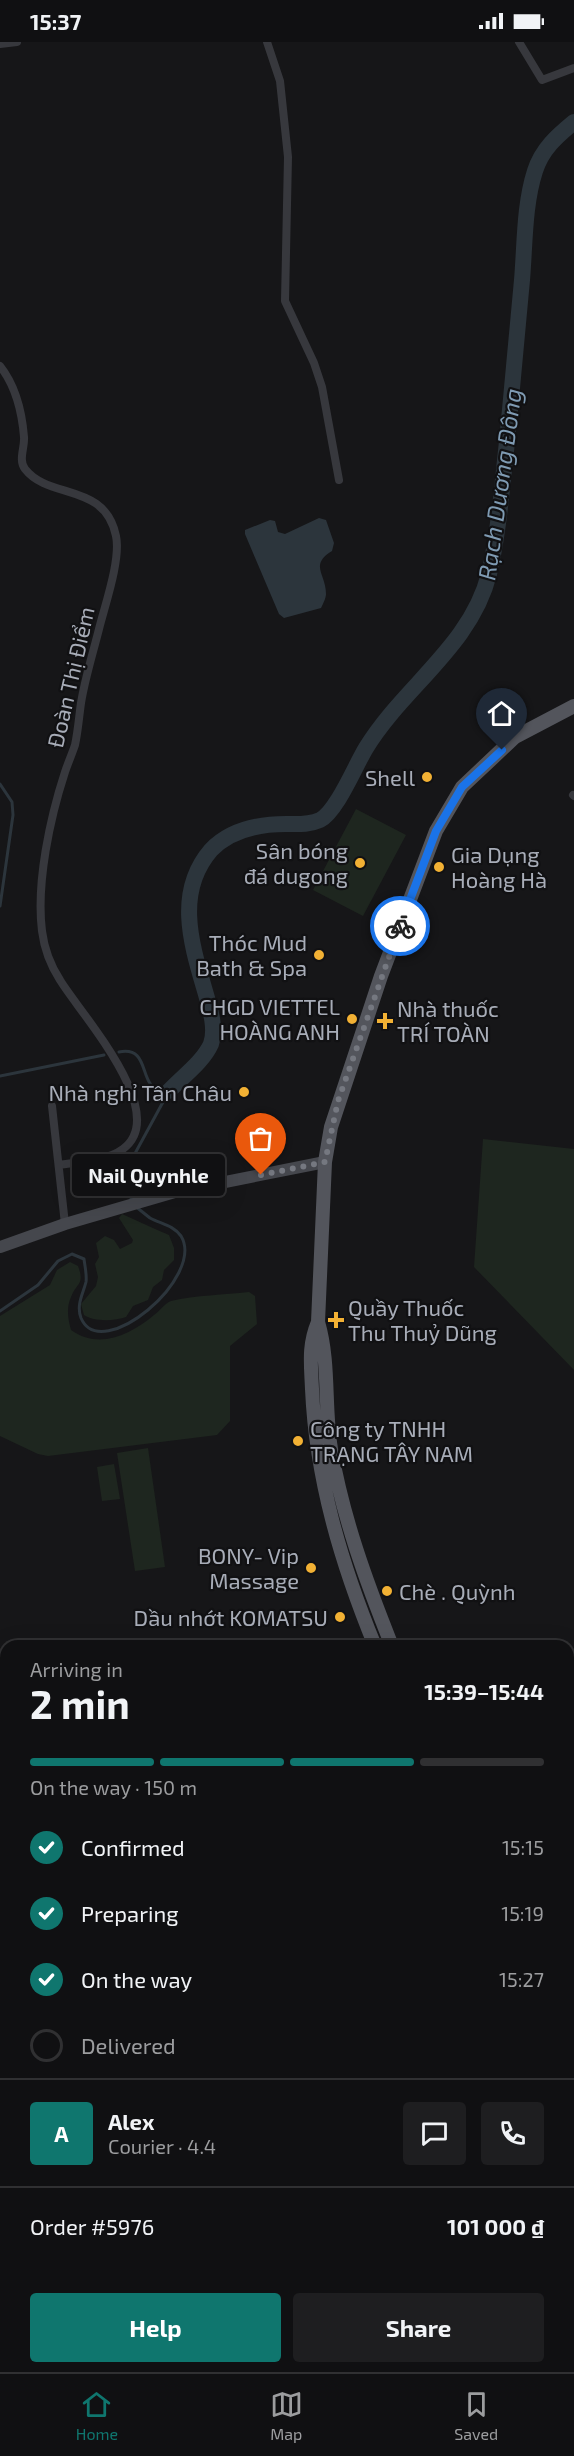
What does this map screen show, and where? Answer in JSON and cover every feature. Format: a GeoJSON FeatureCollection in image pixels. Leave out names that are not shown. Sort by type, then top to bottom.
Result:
{"type":"FeatureCollection","features":[{"type":"Feature","properties":{"kind":"main road"},"geometry":{"type":"LineString","coordinates":[[390,1640],[363,1572],[340,1496],[331,1447],[324,1342],[318,1322],[325,1162],[338,1101],[381,976],[436,831],[462,787],[515,737],[574,706]]}},
{"type":"Feature","properties":{"kind":"main road"},"geometry":{"type":"LineString","coordinates":[[318,1322],[311,1339],[311,1362],[316,1436],[323,1483],[333,1529],[349,1582],[373,1640]]}},
{"type":"Feature","properties":{"kind":"street"},"geometry":{"type":"LineString","coordinates":[[0,44],[17,42]]}},
{"type":"Feature","properties":{"kind":"street"},"geometry":{"type":"LineString","coordinates":[[267,42],[280,81],[288,157],[285,301],[314,363],[322,387],[339,480]]}},
{"type":"Feature","properties":{"kind":"street"},"geometry":{"type":"LineString","coordinates":[[531,42],[520,44],[542,80],[574,68]]}},
{"type":"Feature","properties":{"kind":"street","name":"Đoàn Thị Điểm"},"geometry":{"type":"LineString","coordinates":[[0,366],[12,383],[22,424],[24,440],[22,460],[26,471],[39,480],[86,497],[101,507],[116,532],[117,543],[106,601],[81,701],[78,731],[54,812],[41,895],[42,930],[49,957],[63,985],[113,1056],[131,1094],[136,1126],[133,1139],[117,1153],[59,1165]]}},
{"type":"Feature","properties":{"kind":"street"},"geometry":{"type":"LineString","coordinates":[[52,1106],[65,1224]]}},
{"type":"Feature","properties":{"kind":"street"},"geometry":{"type":"LineString","coordinates":[[0,1247],[65,1224],[175,1192],[325,1162]]}},
{"type":"Feature","properties":{"kind":"shaded area"},"geometry":{"type":"Polygon","coordinates":[[[319,518],[326,520],[334,543],[332,551],[325,556],[320,565],[325,599],[321,608],[284,618],[279,614],[245,530],[270,520],[275,521],[278,532],[285,534],[319,518]]]}},
{"type":"Feature","properties":{"kind":"shaded area","name":"Sân bóng đá dugong"},"geometry":{"type":"Polygon","coordinates":[[[356,809],[406,835],[363,916],[313,890],[356,809]]]}},
{"type":"Feature","properties":{"kind":"shaded area"},"geometry":{"type":"Polygon","coordinates":[[[483,1139],[574,1149],[574,1370],[474,1267],[483,1139]]]}},
{"type":"Feature","properties":{"kind":"shaded area"},"geometry":{"type":"Polygon","coordinates":[[[122,1214],[169,1235],[174,1248],[174,1260],[164,1270],[162,1280],[153,1287],[148,1300],[133,1306],[126,1317],[111,1320],[93,1319],[84,1315],[81,1304],[96,1286],[98,1277],[95,1264],[99,1257],[96,1243],[105,1236],[114,1240],[120,1249],[132,1243],[133,1240],[119,1218],[122,1214]]]}},
{"type":"Feature","properties":{"kind":"shaded area"},"geometry":{"type":"Polygon","coordinates":[[[70,1262],[78,1266],[81,1277],[68,1305],[71,1330],[92,1339],[114,1338],[125,1334],[145,1322],[171,1301],[249,1292],[255,1296],[257,1324],[230,1346],[230,1421],[217,1435],[48,1456],[38,1454],[0,1436],[0,1316],[50,1285],[57,1270],[70,1262]]]}},
{"type":"Feature","properties":{"kind":"shaded area"},"geometry":{"type":"Polygon","coordinates":[[[148,1448],[165,1567],[135,1571],[117,1453],[148,1448]]]}},
{"type":"Feature","properties":{"kind":"shaded area"},"geometry":{"type":"Polygon","coordinates":[[[114,1464],[120,1499],[102,1501],[97,1467],[114,1464]]]}},
{"type":"Feature","properties":{"kind":"waterway","name":"Rạch Dương Đông"},"geometry":{"type":"LineString","coordinates":[[169,1091],[203,1057],[212,1039],[211,1015],[196,960],[190,922],[189,903],[192,885],[199,867],[211,850],[236,833],[266,825],[312,823],[326,815],[339,798],[366,748],[381,726],[452,645],[480,600],[489,574],[500,508],[531,184],[538,163],[546,150],[574,122]]}},
{"type":"Feature","properties":{"kind":"waterway","name":"Rạch Dương Đông"},"geometry":{"type":"LineString","coordinates":[[0,784],[12,802],[13,815],[0,906]]}},
{"type":"Feature","properties":{"kind":"waterway","name":"Rạch Dương Đông"},"geometry":{"type":"LineString","coordinates":[[119,1052],[130,1052],[137,1056],[151,1086],[158,1090],[169,1091]]}},
{"type":"Feature","properties":{"kind":"waterway","name":"Rạch Dương Đông"},"geometry":{"type":"LineString","coordinates":[[0,1076],[104,1055]]}},
{"type":"Feature","properties":{"kind":"waterway"},"geometry":{"type":"LineString","coordinates":[[132,1200],[126,1188],[126,1170],[169,1091]]}},
{"type":"Feature","properties":{"kind":"waterway"},"geometry":{"type":"LineString","coordinates":[[0,1311],[38,1285],[58,1261],[72,1254],[84,1259],[86,1282],[80,1313],[81,1318],[92,1330],[109,1331],[128,1324],[148,1310],[166,1292],[179,1273],[185,1253],[178,1232],[150,1218],[135,1206]]}},
{"type":"Feature","properties":{"kind":"way so far"},"geometry":{"type":"LineString","coordinates":[[261,1175],[325,1162],[330,1127],[338,1101],[400,926]]}},
{"type":"Feature","properties":{"kind":"place","name":"Shell"},"geometry":{"type":"Point","coordinates":[427,777]}},
{"type":"Feature","properties":{"kind":"place","name":"Sân bóng đá dugong"},"geometry":{"type":"Point","coordinates":[360,863]}},
{"type":"Feature","properties":{"kind":"place","name":"Gia Dụng Hoàng Hà"},"geometry":{"type":"Point","coordinates":[439,867]}},
{"type":"Feature","properties":{"kind":"place","name":"Thóc Mud Bath & Spa"},"geometry":{"type":"Point","coordinates":[319,955]}},
{"type":"Feature","properties":{"kind":"place","name":"CHGD VIETTEL HOÀNG ANH"},"geometry":{"type":"Point","coordinates":[352,1019]}},
{"type":"Feature","properties":{"kind":"place","name":"Nhà thuốc TRÍ TOÀN"},"geometry":{"type":"Point","coordinates":[385,1021]}},
{"type":"Feature","properties":{"kind":"place","name":"Nhà nghỉ Tân Châu"},"geometry":{"type":"Point","coordinates":[244,1092]}},
{"type":"Feature","properties":{"kind":"place","name":"Nail Quynhle"},"geometry":{"type":"Point","coordinates":[261,1175]}},
{"type":"Feature","properties":{"kind":"place","name":"Quầy Thuốc Thu Thuỷ Dũng"},"geometry":{"type":"Point","coordinates":[336,1320]}},
{"type":"Feature","properties":{"kind":"place","name":"Công ty TNHH TRẠNG TÂY NAM"},"geometry":{"type":"Point","coordinates":[298,1441]}},
{"type":"Feature","properties":{"kind":"place","name":"BONY- Vip Massage"},"geometry":{"type":"Point","coordinates":[311,1568]}},
{"type":"Feature","properties":{"kind":"place","name":"Chè . Quỳnh"},"geometry":{"type":"Point","coordinates":[387,1591]}},
{"type":"Feature","properties":{"kind":"place","name":"Dầu nhớt KOMATSU"},"geometry":{"type":"Point","coordinates":[340,1617]}},
{"type":"Feature","properties":{"kind":"route"},"geometry":{"type":"LineString","coordinates":[[400,926],[436,831],[462,787],[502,750]]}}]}
